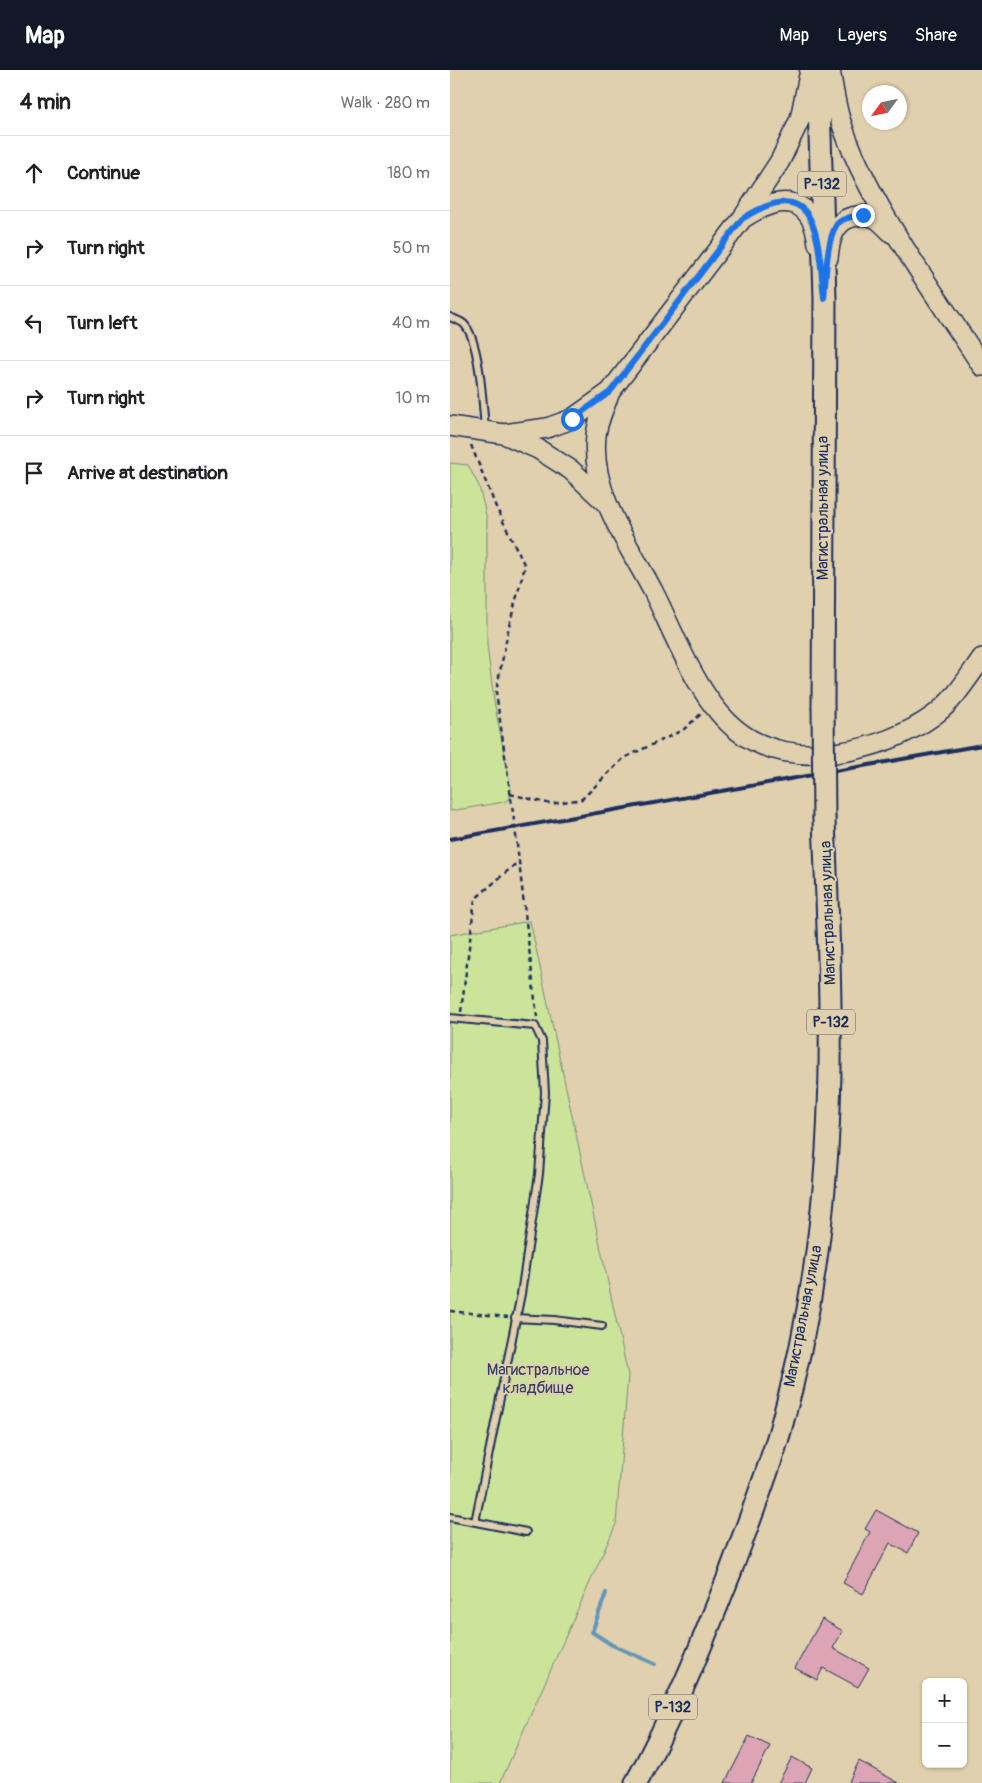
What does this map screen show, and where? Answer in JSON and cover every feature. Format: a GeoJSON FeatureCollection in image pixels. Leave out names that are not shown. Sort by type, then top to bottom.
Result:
{"type":"FeatureCollection","features":[{"type":"Feature","properties":{"kind":"highway","name":"Магистральная улица"},"geometry":{"type":"LineString","coordinates":[[636,1783],[652,1753],[694,1661],[745,1534],[780,1431],[802,1336],[820,1225],[829,1114],[831,990],[824,819],[824,298],[818,70]]}},
{"type":"Feature","properties":{"kind":"main road"},"geometry":{"type":"LineString","coordinates":[[504,434],[547,428],[572,419],[610,392],[742,219],[780,162],[800,119],[810,70]]}},
{"type":"Feature","properties":{"kind":"main road"},"geometry":{"type":"LineString","coordinates":[[830,70],[839,117],[854,155],[899,238],[982,366]]}},
{"type":"Feature","properties":{"kind":"main road"},"geometry":{"type":"LineString","coordinates":[[742,219],[772,203],[791,203],[801,208],[811,217],[817,231],[824,298]]}},
{"type":"Feature","properties":{"kind":"main road"},"geometry":{"type":"LineString","coordinates":[[824,298],[830,245],[838,224],[849,217],[863,215],[876,219],[899,238]]}},
{"type":"Feature","properties":{"kind":"main road"},"geometry":{"type":"LineString","coordinates":[[610,392],[596,434],[596,460],[607,504],[696,676],[719,712],[739,732],[769,748],[801,755],[865,748],[906,733],[935,715],[955,695],[982,658]]}},
{"type":"Feature","properties":{"kind":"main road"},"geometry":{"type":"LineString","coordinates":[[450,426],[504,434],[538,450],[571,470],[607,504]]}},
{"type":"Feature","properties":{"kind":"lane"},"geometry":{"type":"LineString","coordinates":[[450,317],[464,324],[470,335],[482,378],[485,431]]}},
{"type":"Feature","properties":{"kind":"lane"},"geometry":{"type":"LineString","coordinates":[[450,1018],[526,1023],[535,1026],[539,1030],[545,1093],[539,1174],[521,1294],[475,1522]]}},
{"type":"Feature","properties":{"kind":"lane"},"geometry":{"type":"LineString","coordinates":[[515,1318],[554,1320],[602,1326]]}},
{"type":"Feature","properties":{"kind":"lane"},"geometry":{"type":"LineString","coordinates":[[450,1517],[526,1532]]}},
{"type":"Feature","properties":{"kind":"path"},"geometry":{"type":"LineString","coordinates":[[470,444],[496,507],[524,566],[509,626],[496,692],[539,1030]]}},
{"type":"Feature","properties":{"kind":"path"},"geometry":{"type":"LineString","coordinates":[[510,794],[551,804],[582,799],[624,758],[683,730],[704,711]]}},
{"type":"Feature","properties":{"kind":"path"},"geometry":{"type":"LineString","coordinates":[[460,1018],[475,899],[519,861]]}},
{"type":"Feature","properties":{"kind":"path"},"geometry":{"type":"LineString","coordinates":[[450,1311],[515,1318]]}},
{"type":"Feature","properties":{"kind":"green space"},"geometry":{"type":"Polygon","coordinates":[[[450,463],[468,465],[479,486],[487,519],[487,645],[494,701],[511,789],[510,798],[504,802],[450,811],[450,463]]]}},
{"type":"Feature","properties":{"kind":"green space","name":"Магистральное кладбище"},"geometry":{"type":"Polygon","coordinates":[[[530,921],[628,1375],[616,1524],[500,1783],[450,1783],[450,935],[530,921]]]}},
{"type":"Feature","properties":{"kind":"building"},"geometry":{"type":"Polygon","coordinates":[[[876,1510],[918,1533],[908,1553],[890,1543],[863,1594],[843,1583],[870,1532],[865,1529],[876,1510]]]}},
{"type":"Feature","properties":{"kind":"building"},"geometry":{"type":"Polygon","coordinates":[[[822,1619],[843,1631],[833,1648],[869,1668],[858,1687],[823,1668],[817,1680],[795,1668],[822,1619]]]}},
{"type":"Feature","properties":{"kind":"building"},"geometry":{"type":"Polygon","coordinates":[[[749,1736],[770,1746],[751,1783],[725,1783],[749,1736]]]}},
{"type":"Feature","properties":{"kind":"building"},"geometry":{"type":"Polygon","coordinates":[[[792,1757],[812,1768],[805,1783],[778,1783],[792,1757]]]}},
{"type":"Feature","properties":{"kind":"building"},"geometry":{"type":"Polygon","coordinates":[[[859,1761],[899,1783],[848,1783],[859,1761]]]}},
{"type":"Feature","properties":{"kind":"waterway"},"geometry":{"type":"LineString","coordinates":[[606,1593],[592,1632],[612,1645],[655,1664]]}},
{"type":"Feature","properties":{"kind":"railway"},"geometry":{"type":"LineString","coordinates":[[450,839],[982,745]]}},
{"type":"Feature","properties":{"kind":"route"},"geometry":{"type":"LineString","coordinates":[[572,419],[610,392],[742,219],[759,208],[781,202],[791,203],[801,208],[811,217],[817,231],[824,298],[830,245],[838,224],[849,217],[863,215]]}}]}
